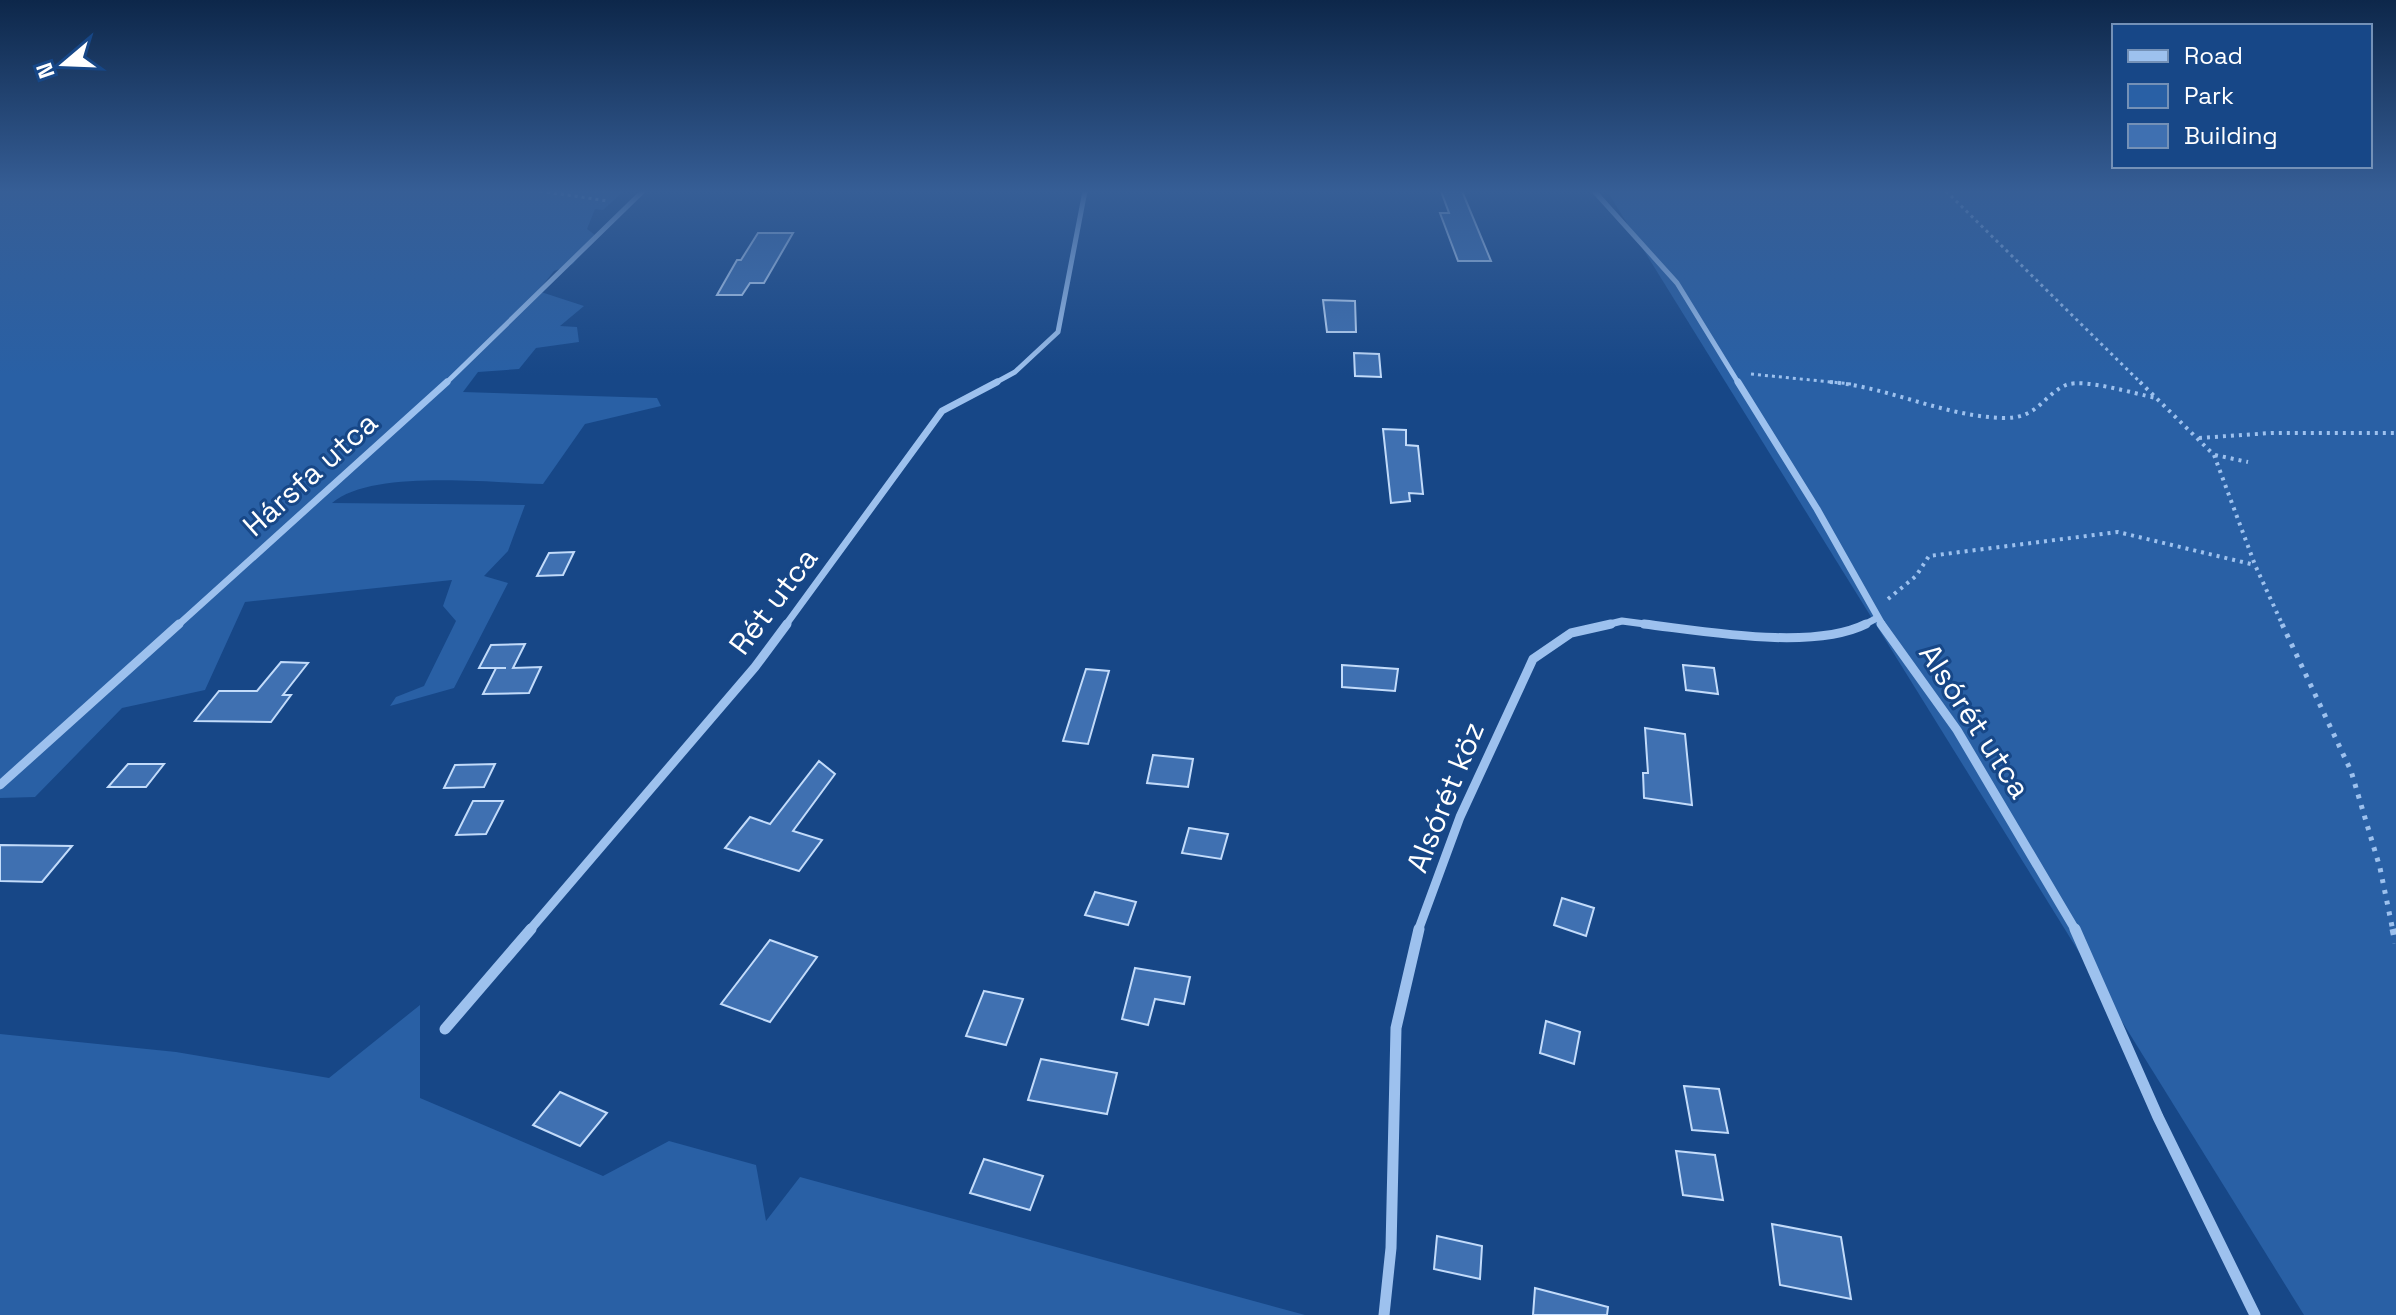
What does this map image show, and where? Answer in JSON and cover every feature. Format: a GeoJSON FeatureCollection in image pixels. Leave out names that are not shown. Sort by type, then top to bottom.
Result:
{"type":"FeatureCollection","features":[{"type":"Feature","properties":{"kind":"street","name":"Hársfa utca"},"geometry":{"type":"LineString","coordinates":[[0,785],[487,346],[581,252]]}},
{"type":"Feature","properties":{"kind":"street","name":"Rét utca"},"geometry":{"type":"LineString","coordinates":[[445,1029],[755,667],[942,411],[1015,372],[1058,332],[1073,252]]}},
{"type":"Feature","properties":{"kind":"street","name":"Alsórét utca"},"geometry":{"type":"LineString","coordinates":[[1649,252],[1677,283],[1734,372],[1876,614],[1957,730],[2075,928],[2158,1117],[2255,1315]]}},
{"type":"Feature","properties":{"kind":"street","name":"Alsórét köz"},"geometry":{"type":"LineString","coordinates":[[1384,1315],[1391,1248],[1396,1028],[1420,924],[1460,817],[1533,659],[1571,633],[1622,621],[1719,633],[1828,637],[1847,633],[1876,614]]}},
{"type":"Feature","properties":{"kind":"path"},"geometry":{"type":"LineString","coordinates":[[2009,252],[2214,455],[2255,565],[2351,771],[2380,868],[2396,943]]}},
{"type":"Feature","properties":{"kind":"path"},"geometry":{"type":"LineString","coordinates":[[1734,372],[1865,385],[1903,400],[1956,412],[2007,418],[2038,409],[2066,385],[2085,384],[2157,398]]}},
{"type":"Feature","properties":{"kind":"path"},"geometry":{"type":"LineString","coordinates":[[2198,438],[2271,433],[2396,433]]}},
{"type":"Feature","properties":{"kind":"path"},"geometry":{"type":"LineString","coordinates":[[2214,455],[2248,462]]}},
{"type":"Feature","properties":{"kind":"path"},"geometry":{"type":"LineString","coordinates":[[1876,614],[1916,576],[1929,556],[2118,532],[2255,565]]}},
{"type":"Feature","properties":{"kind":"green space"},"geometry":{"type":"Polygon","coordinates":[[[0,252],[582,252],[573,264],[554,271],[538,291],[584,306],[560,326],[577,327],[579,342],[536,348],[519,369],[478,372],[463,392],[657,398],[661,406],[585,424],[543,484],[433,480],[402,482],[350,492],[332,503],[525,505],[508,551],[484,576],[508,583],[454,688],[390,706],[396,697],[424,686],[456,621],[443,606],[452,580],[245,602],[205,690],[122,708],[35,797],[0,798],[0,252]]]}},
{"type":"Feature","properties":{"kind":"green space"},"geometry":{"type":"Polygon","coordinates":[[[1645,252],[2396,252],[2396,1315],[2304,1315],[1645,252]]]}},
{"type":"Feature","properties":{"kind":"green space"},"geometry":{"type":"Polygon","coordinates":[[[420,1005],[420,1098],[603,1176],[669,1141],[756,1165],[766,1221],[800,1177],[1305,1315],[0,1315],[0,1034],[176,1052],[329,1078],[420,1005]]]}},
{"type":"Feature","properties":{"kind":"building"},"geometry":{"type":"Polygon","coordinates":[[[746,252],[782,252],[764,283],[750,283],[742,295],[717,295],[737,260],[741,260],[746,252]]]}},
{"type":"Feature","properties":{"kind":"building"},"geometry":{"type":"Polygon","coordinates":[[[1455,252],[1487,252],[1491,261],[1458,261],[1455,252]]]}},
{"type":"Feature","properties":{"kind":"building"},"geometry":{"type":"Polygon","coordinates":[[[1323,300],[1355,301],[1356,332],[1327,332],[1323,300]]]}},
{"type":"Feature","properties":{"kind":"building"},"geometry":{"type":"Polygon","coordinates":[[[1354,353],[1379,354],[1381,377],[1355,376],[1354,353]]]}},
{"type":"Feature","properties":{"kind":"building"},"geometry":{"type":"Polygon","coordinates":[[[1383,429],[1406,430],[1406,445],[1418,446],[1423,494],[1409,493],[1410,501],[1391,503],[1383,429]]]}},
{"type":"Feature","properties":{"kind":"building"},"geometry":{"type":"Polygon","coordinates":[[[574,552],[563,575],[537,576],[549,553],[574,552]]]}},
{"type":"Feature","properties":{"kind":"building"},"geometry":{"type":"Polygon","coordinates":[[[525,644],[513,668],[541,667],[529,693],[483,694],[496,668],[479,668],[491,645],[525,644]]]}},
{"type":"Feature","properties":{"kind":"building"},"geometry":{"type":"Polygon","coordinates":[[[281,662],[308,663],[283,695],[291,695],[271,722],[195,721],[219,691],[257,691],[281,662]]]}},
{"type":"Feature","properties":{"kind":"building"},"geometry":{"type":"Polygon","coordinates":[[[1342,665],[1398,669],[1395,691],[1342,687],[1342,665]]]}},
{"type":"Feature","properties":{"kind":"building"},"geometry":{"type":"Polygon","coordinates":[[[1683,665],[1714,668],[1718,694],[1686,690],[1683,665]]]}},
{"type":"Feature","properties":{"kind":"building"},"geometry":{"type":"Polygon","coordinates":[[[1086,669],[1109,671],[1088,744],[1063,741],[1086,669]]]}},
{"type":"Feature","properties":{"kind":"building"},"geometry":{"type":"Polygon","coordinates":[[[1645,728],[1685,734],[1692,805],[1644,798],[1643,773],[1648,773],[1645,728]]]}},
{"type":"Feature","properties":{"kind":"building"},"geometry":{"type":"Polygon","coordinates":[[[1153,755],[1193,759],[1188,787],[1147,783],[1153,755]]]}},
{"type":"Feature","properties":{"kind":"building"},"geometry":{"type":"Polygon","coordinates":[[[819,761],[835,774],[793,831],[822,840],[799,871],[725,848],[750,817],[770,824],[819,761]]]}},
{"type":"Feature","properties":{"kind":"building"},"geometry":{"type":"Polygon","coordinates":[[[128,764],[164,764],[146,787],[108,787],[128,764]]]}},
{"type":"Feature","properties":{"kind":"building"},"geometry":{"type":"Polygon","coordinates":[[[495,764],[484,787],[444,788],[455,765],[495,764]]]}},
{"type":"Feature","properties":{"kind":"building"},"geometry":{"type":"Polygon","coordinates":[[[473,801],[503,801],[486,834],[456,835],[473,801]]]}},
{"type":"Feature","properties":{"kind":"building"},"geometry":{"type":"Polygon","coordinates":[[[1189,828],[1228,834],[1221,859],[1182,853],[1189,828]]]}},
{"type":"Feature","properties":{"kind":"building"},"geometry":{"type":"Polygon","coordinates":[[[0,845],[72,846],[42,882],[0,881],[0,845]]]}},
{"type":"Feature","properties":{"kind":"building"},"geometry":{"type":"Polygon","coordinates":[[[1095,892],[1136,902],[1128,925],[1085,915],[1095,892]]]}},
{"type":"Feature","properties":{"kind":"building"},"geometry":{"type":"Polygon","coordinates":[[[1562,898],[1594,908],[1586,936],[1554,925],[1562,898]]]}},
{"type":"Feature","properties":{"kind":"building"},"geometry":{"type":"Polygon","coordinates":[[[770,940],[817,957],[770,1022],[721,1004],[770,940]]]}},
{"type":"Feature","properties":{"kind":"building"},"geometry":{"type":"Polygon","coordinates":[[[1135,968],[1190,977],[1184,1004],[1155,999],[1148,1025],[1122,1019],[1135,968]]]}},
{"type":"Feature","properties":{"kind":"building"},"geometry":{"type":"Polygon","coordinates":[[[984,991],[1023,999],[1006,1045],[966,1036],[984,991]]]}},
{"type":"Feature","properties":{"kind":"building"},"geometry":{"type":"Polygon","coordinates":[[[1546,1021],[1580,1032],[1574,1064],[1540,1053],[1546,1021]]]}},
{"type":"Feature","properties":{"kind":"building"},"geometry":{"type":"Polygon","coordinates":[[[1041,1059],[1117,1073],[1107,1114],[1028,1100],[1041,1059]]]}},
{"type":"Feature","properties":{"kind":"building"},"geometry":{"type":"Polygon","coordinates":[[[1684,1086],[1719,1089],[1728,1133],[1692,1130],[1684,1086]]]}},
{"type":"Feature","properties":{"kind":"building"},"geometry":{"type":"Polygon","coordinates":[[[560,1092],[607,1113],[580,1146],[533,1125],[560,1092]]]}},
{"type":"Feature","properties":{"kind":"building"},"geometry":{"type":"Polygon","coordinates":[[[1676,1151],[1715,1155],[1723,1200],[1683,1195],[1676,1151]]]}},
{"type":"Feature","properties":{"kind":"building"},"geometry":{"type":"Polygon","coordinates":[[[984,1159],[1043,1176],[1030,1210],[970,1193],[984,1159]]]}},
{"type":"Feature","properties":{"kind":"building"},"geometry":{"type":"Polygon","coordinates":[[[1772,1224],[1841,1237],[1851,1299],[1780,1285],[1772,1224]]]}},
{"type":"Feature","properties":{"kind":"building"},"geometry":{"type":"Polygon","coordinates":[[[1437,1236],[1482,1246],[1480,1279],[1434,1269],[1437,1236]]]}},
{"type":"Feature","properties":{"kind":"building"},"geometry":{"type":"Polygon","coordinates":[[[1535,1288],[1608,1307],[1607,1315],[1533,1315],[1535,1288]]]}}]}
